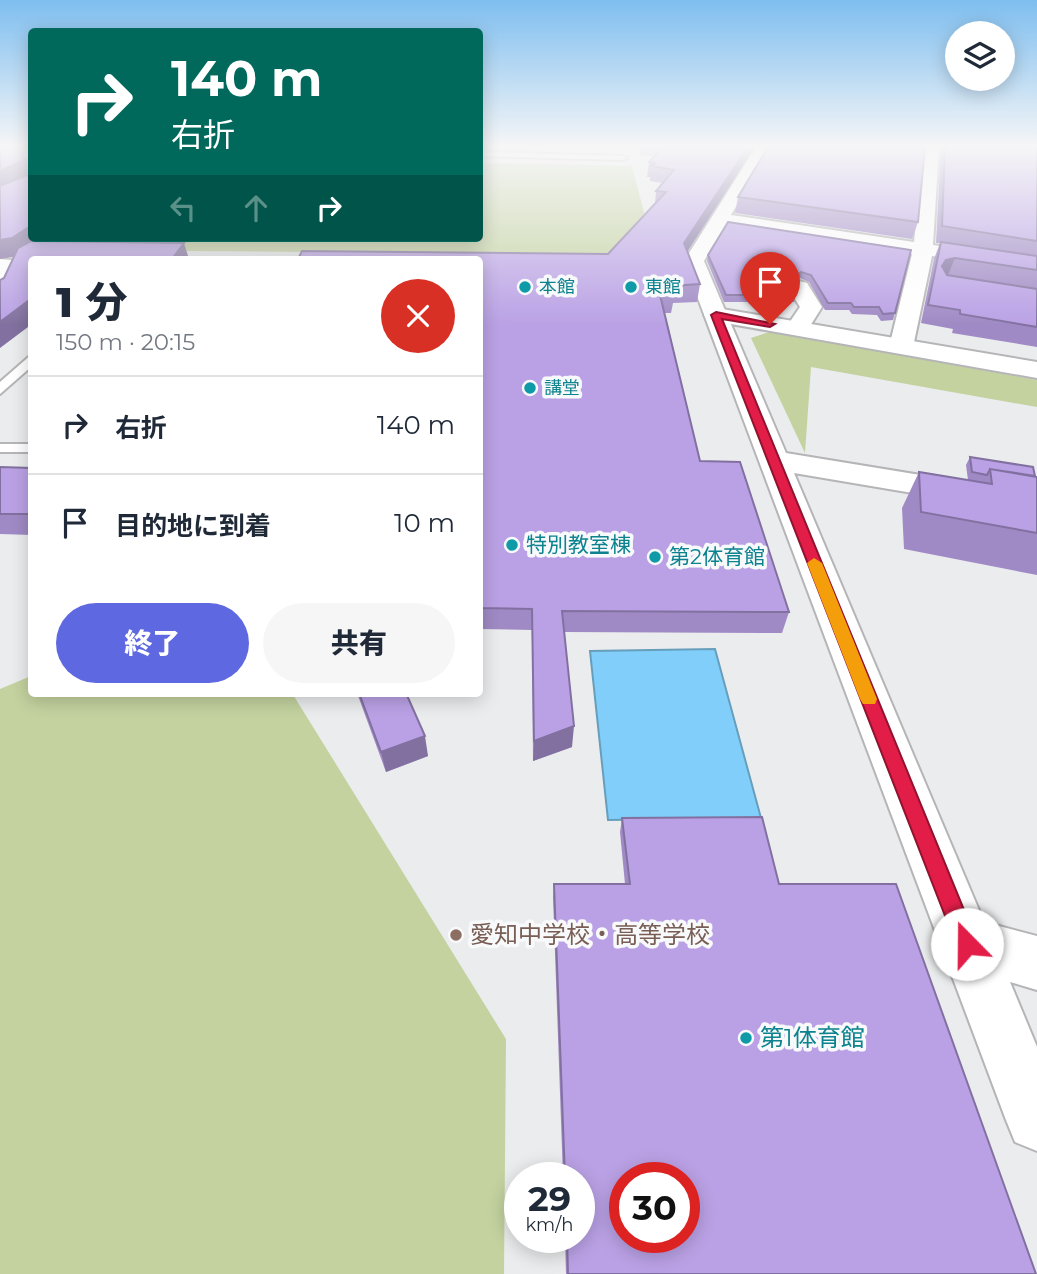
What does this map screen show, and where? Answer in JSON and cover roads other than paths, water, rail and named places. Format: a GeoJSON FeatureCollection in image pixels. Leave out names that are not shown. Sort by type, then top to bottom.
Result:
{"type":"FeatureCollection","features":[{"type":"Feature","properties":{"kind":"street"},"geometry":{"type":"LineString","coordinates":[[727,206],[694,261],[1037,1120]]}},
{"type":"Feature","properties":{"kind":"street"},"geometry":{"type":"LineString","coordinates":[[901,347],[923,249],[927,206]]}},
{"type":"Feature","properties":{"kind":"street"},"geometry":{"type":"LineString","coordinates":[[719,219],[1037,266]]}},
{"type":"Feature","properties":{"kind":"street"},"geometry":{"type":"LineString","coordinates":[[973,257],[975,279]]}},
{"type":"Feature","properties":{"kind":"street"},"geometry":{"type":"LineString","coordinates":[[0,294],[7,265]]}},
{"type":"Feature","properties":{"kind":"street"},"geometry":{"type":"LineString","coordinates":[[797,329],[811,307],[799,288]]}},
{"type":"Feature","properties":{"kind":"street"},"geometry":{"type":"LineString","coordinates":[[716,315],[1037,370]]}},
{"type":"Feature","properties":{"kind":"street"},"geometry":{"type":"LineString","coordinates":[[773,460],[1037,504]]}},
{"type":"Feature","properties":{"kind":"street"},"geometry":{"type":"LineString","coordinates":[[967,944],[1037,963]]}},
{"type":"Feature","properties":{"kind":"lane"},"geometry":{"type":"LineString","coordinates":[[7,265],[55,242]]}},
{"type":"Feature","properties":{"kind":"lane"},"geometry":{"type":"LineString","coordinates":[[0,390],[28,362]]}},
{"type":"Feature","properties":{"kind":"lane"},"geometry":{"type":"LineString","coordinates":[[0,447],[28,448]]}},
{"type":"Feature","properties":{"kind":"water"},"geometry":{"type":"Polygon","coordinates":[[[715,649],[761,818],[608,820],[590,651],[715,649]]]}},
{"type":"Feature","properties":{"kind":"place","name":"本館"},"geometry":{"type":"Point","coordinates":[525,287]}},
{"type":"Feature","properties":{"kind":"place","name":"東館"},"geometry":{"type":"Point","coordinates":[631,287]}},
{"type":"Feature","properties":{"kind":"place","name":"講堂"},"geometry":{"type":"Point","coordinates":[530,388]}},
{"type":"Feature","properties":{"kind":"place","name":"特別教室棟"},"geometry":{"type":"Point","coordinates":[512,545]}},
{"type":"Feature","properties":{"kind":"place","name":"第2体育館"},"geometry":{"type":"Point","coordinates":[655,557]}},
{"type":"Feature","properties":{"kind":"place","name":"愛知中学校・高等学校"},"geometry":{"type":"Point","coordinates":[456,935]}},
{"type":"Feature","properties":{"kind":"place","name":"第1体育館"},"geometry":{"type":"Point","coordinates":[746,1038]}}]}
